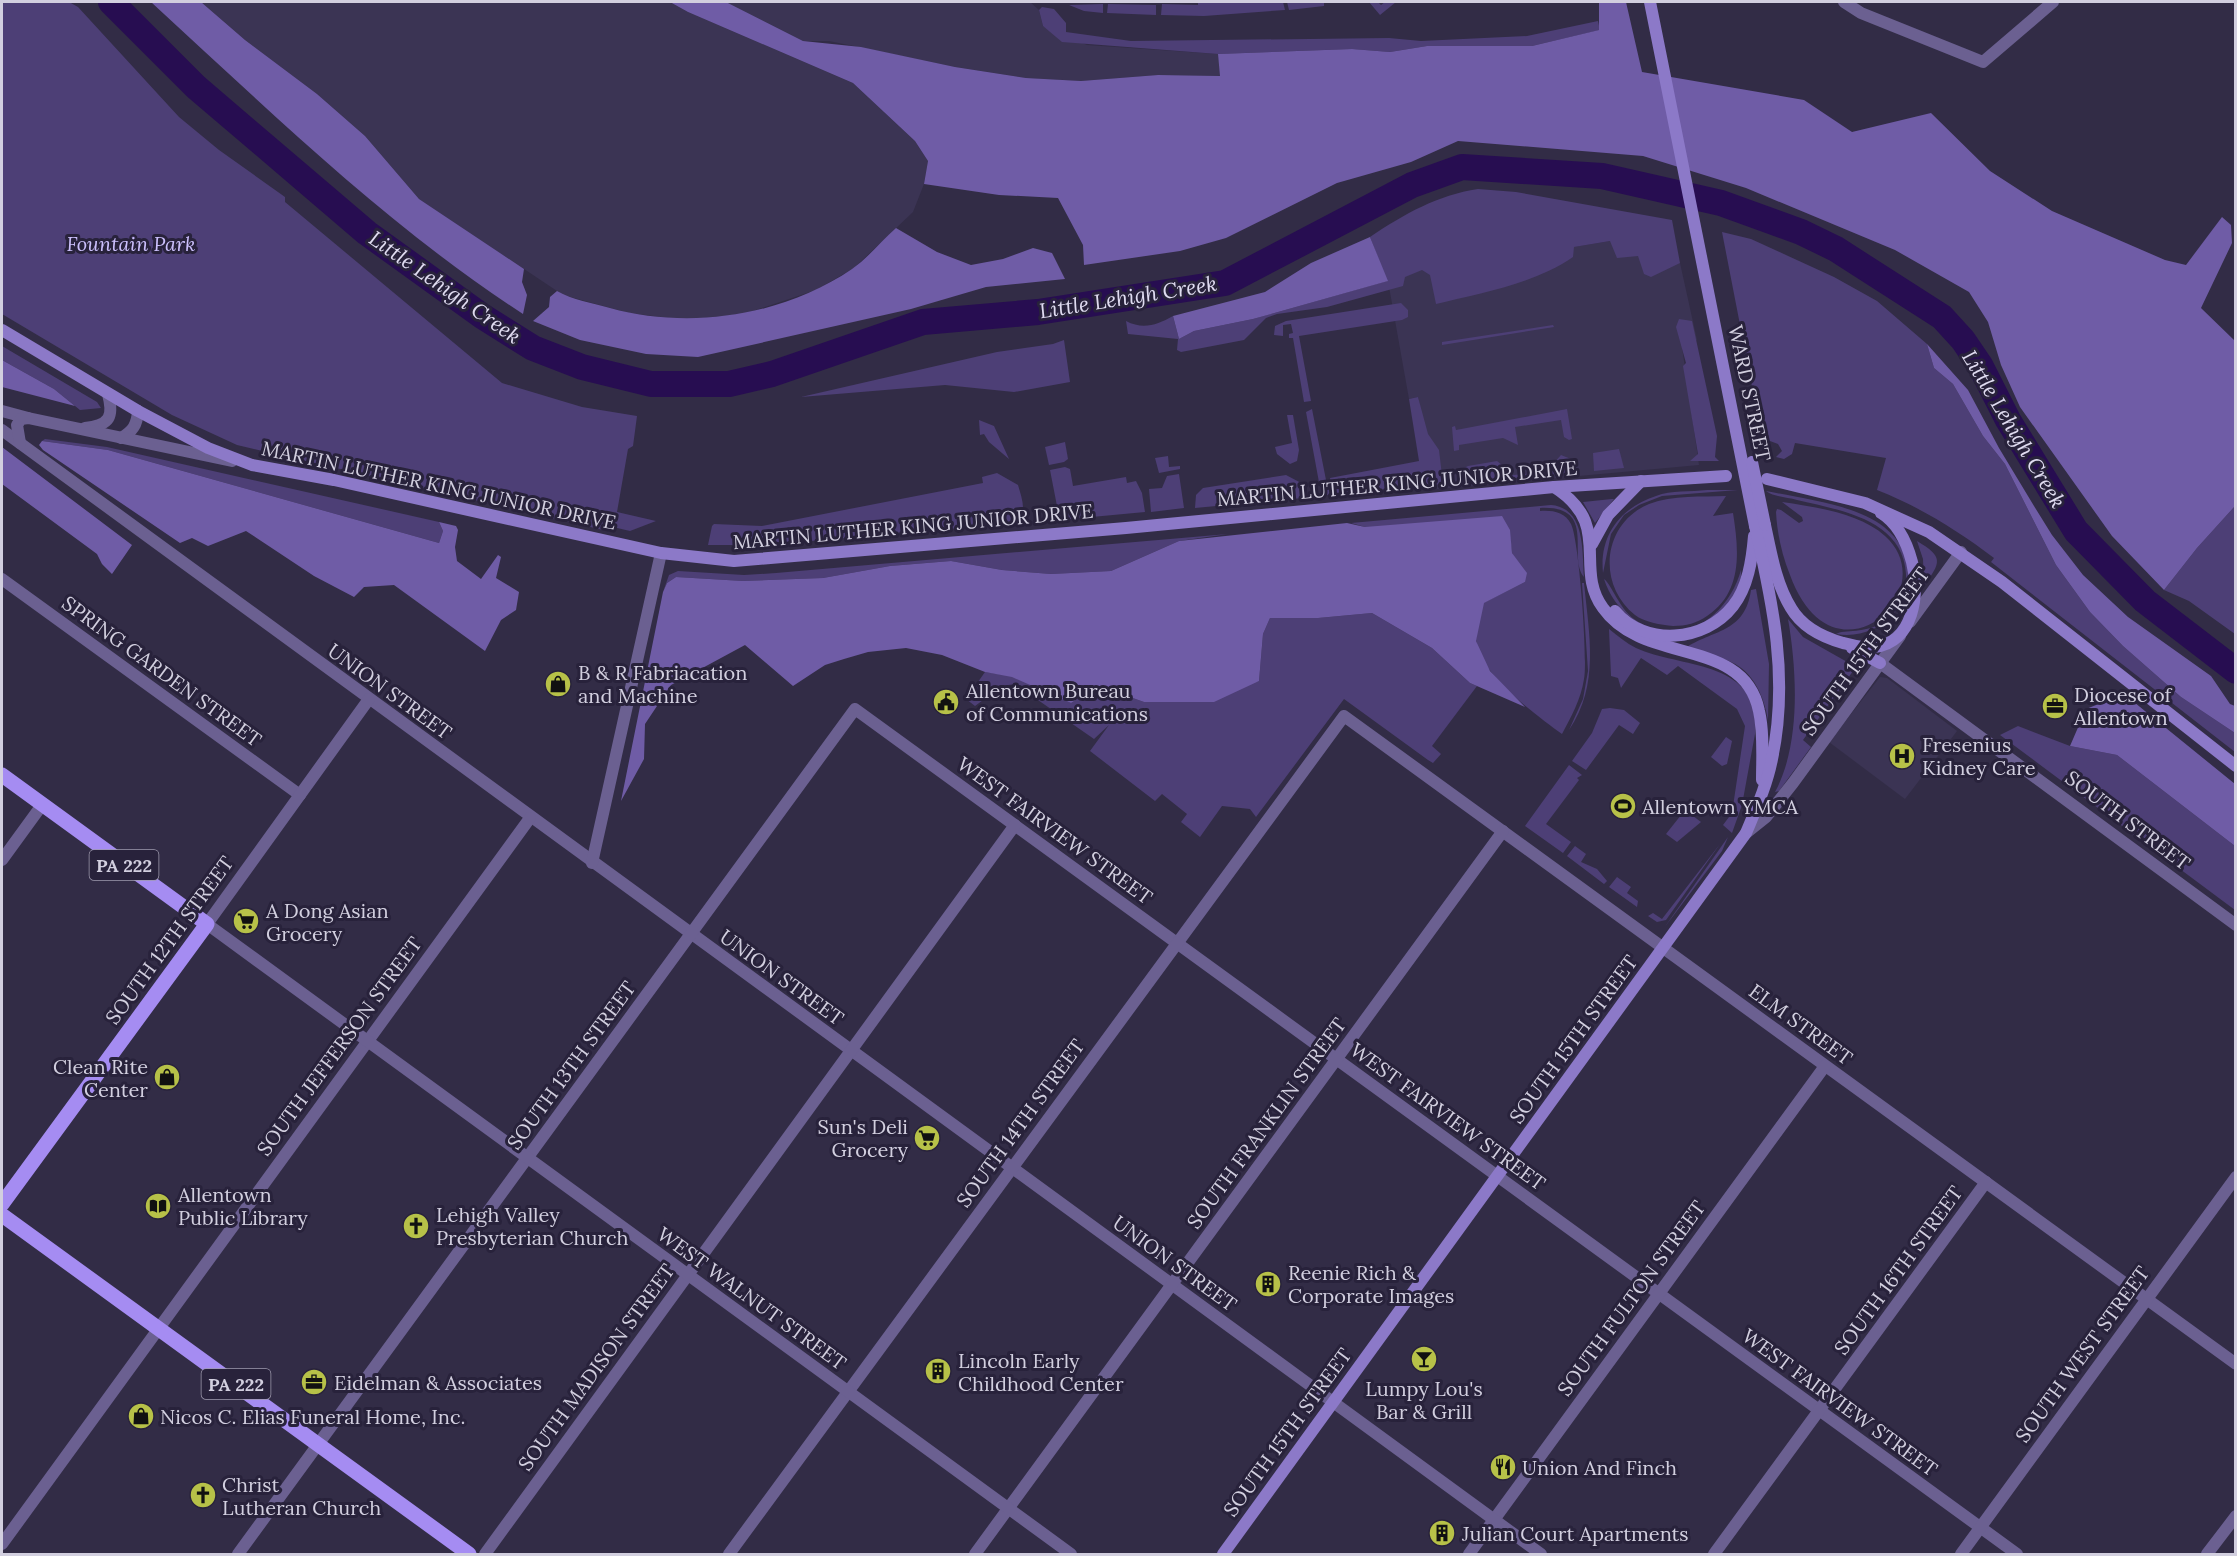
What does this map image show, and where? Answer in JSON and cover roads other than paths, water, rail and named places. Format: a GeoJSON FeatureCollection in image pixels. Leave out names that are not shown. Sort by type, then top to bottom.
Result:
{"type":"FeatureCollection","features":[{"type":"Feature","properties":{"kind":"main road","name":"WARD STREET"},"geometry":{"type":"LineString","coordinates":[[1650,2],[1735,421],[1760,526],[1773,602],[1781,682],[1778,730],[1762,793],[1746,833]]}},
{"type":"Feature","properties":{"kind":"main road","name":"MARTIN LUTHER KING JUNIOR DRIVE"},"geometry":{"type":"LineString","coordinates":[[2,330],[138,411],[208,448],[252,465],[345,483],[661,553],[734,561],[1554,487],[1726,476]]}},
{"type":"Feature","properties":{"kind":"main road"},"geometry":{"type":"LineString","coordinates":[[1767,479],[1865,503],[1905,519],[1961,552],[2235,766]]}},
{"type":"Feature","properties":{"kind":"main road"},"geometry":{"type":"LineString","coordinates":[[1590,548],[1596,532],[1608,515],[1641,481]]}},
{"type":"Feature","properties":{"kind":"main road"},"geometry":{"type":"LineString","coordinates":[[1554,487],[1566,494],[1583,515],[1588,528],[1594,594],[1602,607],[1625,631],[1641,640],[1719,662],[1739,674],[1748,685],[1759,710],[1762,793]]}},
{"type":"Feature","properties":{"kind":"main road"},"geometry":{"type":"LineString","coordinates":[[1839,642],[1874,647],[1896,638],[1907,626],[1913,609],[1916,581],[1908,548],[1892,522],[1865,503]]}},
{"type":"Feature","properties":{"kind":"main road"},"geometry":{"type":"LineString","coordinates":[[1593,578],[1609,604],[1632,625],[1663,636],[1697,632],[1725,614],[1743,589],[1760,526]]}},
{"type":"Feature","properties":{"kind":"main road"},"geometry":{"type":"LineString","coordinates":[[1760,526],[1791,608],[1804,624],[1818,634],[1880,663]]}},
{"type":"Feature","properties":{"kind":"main road","name":"PA 222"},"geometry":{"type":"LineString","coordinates":[[2,775],[207,924]]}},
{"type":"Feature","properties":{"kind":"main road","name":"SOUTH 15TH STREET"},"geometry":{"type":"LineString","coordinates":[[1223,1554],[1746,833]]}},
{"type":"Feature","properties":{"kind":"main road","name":"SOUTH 12TH STREET"},"geometry":{"type":"LineString","coordinates":[[2,1204],[207,924]]}},
{"type":"Feature","properties":{"kind":"main road","name":"PA 222"},"geometry":{"type":"LineString","coordinates":[[2,1215],[469,1554]]}},
{"type":"Feature","properties":{"kind":"street"},"geometry":{"type":"LineString","coordinates":[[1844,2],[1861,13],[1983,62],[2053,2]]}},
{"type":"Feature","properties":{"kind":"street"},"geometry":{"type":"LineString","coordinates":[[78,428],[104,424],[110,417],[112,408],[108,394]]}},
{"type":"Feature","properties":{"kind":"street"},"geometry":{"type":"LineString","coordinates":[[2,411],[252,465]]}},
{"type":"Feature","properties":{"kind":"street"},"geometry":{"type":"LineString","coordinates":[[121,438],[132,431],[137,423],[138,411]]}},
{"type":"Feature","properties":{"kind":"street"},"geometry":{"type":"LineString","coordinates":[[20,443],[17,425],[21,419],[28,418]]}},
{"type":"Feature","properties":{"kind":"street","name":"UNION STREET"},"geometry":{"type":"LineString","coordinates":[[2,430],[530,818],[1541,1554]]}},
{"type":"Feature","properties":{"kind":"street","name":"SOUTH 15TH STREET"},"geometry":{"type":"LineString","coordinates":[[1746,833],[1766,817],[1961,552]]}},
{"type":"Feature","properties":{"kind":"street"},"geometry":{"type":"LineString","coordinates":[[592,863],[661,553]]}},
{"type":"Feature","properties":{"kind":"street","name":"SPRING GARDEN STREET"},"geometry":{"type":"LineString","coordinates":[[3,584],[300,795]]}},
{"type":"Feature","properties":{"kind":"street","name":"SOUTH STREET"},"geometry":{"type":"LineString","coordinates":[[1880,663],[2235,925]]}},
{"type":"Feature","properties":{"kind":"street","name":"SOUTH 12TH STREET"},"geometry":{"type":"LineString","coordinates":[[207,924],[369,699]]}},
{"type":"Feature","properties":{"kind":"street","name":"WEST FAIRVIEW STREET"},"geometry":{"type":"LineString","coordinates":[[855,709],[2017,1554]]}},
{"type":"Feature","properties":{"kind":"street","name":"SOUTH 13TH STREET"},"geometry":{"type":"LineString","coordinates":[[238,1554],[855,709]]}},
{"type":"Feature","properties":{"kind":"street","name":"ELM STREET"},"geometry":{"type":"LineString","coordinates":[[1344,716],[2235,1364]]}},
{"type":"Feature","properties":{"kind":"street","name":"SOUTH 14TH STREET"},"geometry":{"type":"LineString","coordinates":[[729,1554],[1344,716]]}},
{"type":"Feature","properties":{"kind":"street"},"geometry":{"type":"LineString","coordinates":[[2,860],[42,805]]}},
{"type":"Feature","properties":{"kind":"street","name":"SOUTH JEFFERSON STREET"},"geometry":{"type":"LineString","coordinates":[[2,1544],[530,818]]}},
{"type":"Feature","properties":{"kind":"street","name":"SOUTH MADISON STREET"},"geometry":{"type":"LineString","coordinates":[[485,1554],[1015,825]]}},
{"type":"Feature","properties":{"kind":"street","name":"SOUTH FRANKLIN STREET"},"geometry":{"type":"LineString","coordinates":[[975,1554],[1503,831]]}},
{"type":"Feature","properties":{"kind":"street","name":"WEST WALNUT STREET"},"geometry":{"type":"LineString","coordinates":[[207,924],[1071,1554]]}},
{"type":"Feature","properties":{"kind":"street","name":"SOUTH FULTON STREET"},"geometry":{"type":"LineString","coordinates":[[1469,1554],[1825,1066]]}},
{"type":"Feature","properties":{"kind":"street","name":"SOUTH WEST STREET"},"geometry":{"type":"LineString","coordinates":[[1961,1554],[2235,1178]]}},
{"type":"Feature","properties":{"kind":"street","name":"SOUTH 16TH STREET"},"geometry":{"type":"LineString","coordinates":[[1714,1554],[1986,1182]]}},
{"type":"Feature","properties":{"kind":"street"},"geometry":{"type":"LineString","coordinates":[[2207,1554],[2235,1516]]}},
{"type":"Feature","properties":{"kind":"waterway","name":"Little Lehigh Creek"},"geometry":{"type":"LineString","coordinates":[[111,2],[196,87],[367,233],[482,316],[533,348],[582,367],[651,384],[729,384],[772,374],[923,322],[1038,312],[1225,283],[1412,185],[1462,167],[1602,176],[1721,203],[1801,232],[1836,249],[1942,317],[1963,340],[1980,365],[2008,420],[2076,531],[2145,601],[2236,671]]}},
{"type":"Feature","properties":{"kind":"place","name":"B & R Fabriacation and Machine"},"geometry":{"type":"Point","coordinates":[558,684]}},
{"type":"Feature","properties":{"kind":"place","name":"Allentown Bureau of Communications"},"geometry":{"type":"Point","coordinates":[946,702]}},
{"type":"Feature","properties":{"kind":"place","name":"Diocese of Allentown"},"geometry":{"type":"Point","coordinates":[2055,706]}},
{"type":"Feature","properties":{"kind":"place","name":"Fresenius Kidney Care"},"geometry":{"type":"Point","coordinates":[1902,756]}},
{"type":"Feature","properties":{"kind":"place","name":"Allentown YMCA"},"geometry":{"type":"Point","coordinates":[1623,806]}},
{"type":"Feature","properties":{"kind":"place","name":"A Dong Asian Grocery"},"geometry":{"type":"Point","coordinates":[246,921]}},
{"type":"Feature","properties":{"kind":"place","name":"Clean Rite Center"},"geometry":{"type":"Point","coordinates":[167,1077]}},
{"type":"Feature","properties":{"kind":"place","name":"Sun's Deli Grocery"},"geometry":{"type":"Point","coordinates":[927,1138]}},
{"type":"Feature","properties":{"kind":"place","name":"Allentown Public Library"},"geometry":{"type":"Point","coordinates":[158,1206]}},
{"type":"Feature","properties":{"kind":"place","name":"Lehigh Valley Presbyterian Church"},"geometry":{"type":"Point","coordinates":[416,1226]}},
{"type":"Feature","properties":{"kind":"place","name":"Reenie Rich & Corporate Images"},"geometry":{"type":"Point","coordinates":[1268,1284]}},
{"type":"Feature","properties":{"kind":"place","name":"Lumpy Lou's Bar & Grill"},"geometry":{"type":"Point","coordinates":[1424,1359]}},
{"type":"Feature","properties":{"kind":"place","name":"Lincoln Early Childhood Center"},"geometry":{"type":"Point","coordinates":[938,1371]}},
{"type":"Feature","properties":{"kind":"place","name":"Eidelman & Associates"},"geometry":{"type":"Point","coordinates":[314,1382]}},
{"type":"Feature","properties":{"kind":"place","name":"Nicos C. Elias Funeral Home, Inc."},"geometry":{"type":"Point","coordinates":[141,1416]}},
{"type":"Feature","properties":{"kind":"place","name":"Union And Finch"},"geometry":{"type":"Point","coordinates":[1503,1467]}},
{"type":"Feature","properties":{"kind":"place","name":"Christ Lutheran Church"},"geometry":{"type":"Point","coordinates":[203,1495]}},
{"type":"Feature","properties":{"kind":"place","name":"Julian Court Apartments"},"geometry":{"type":"Point","coordinates":[1442,1533]}},
{"type":"Feature","properties":{"kind":"park label","name":"Fountain Park"},"geometry":{"type":"Point","coordinates":[131,243]}}]}
